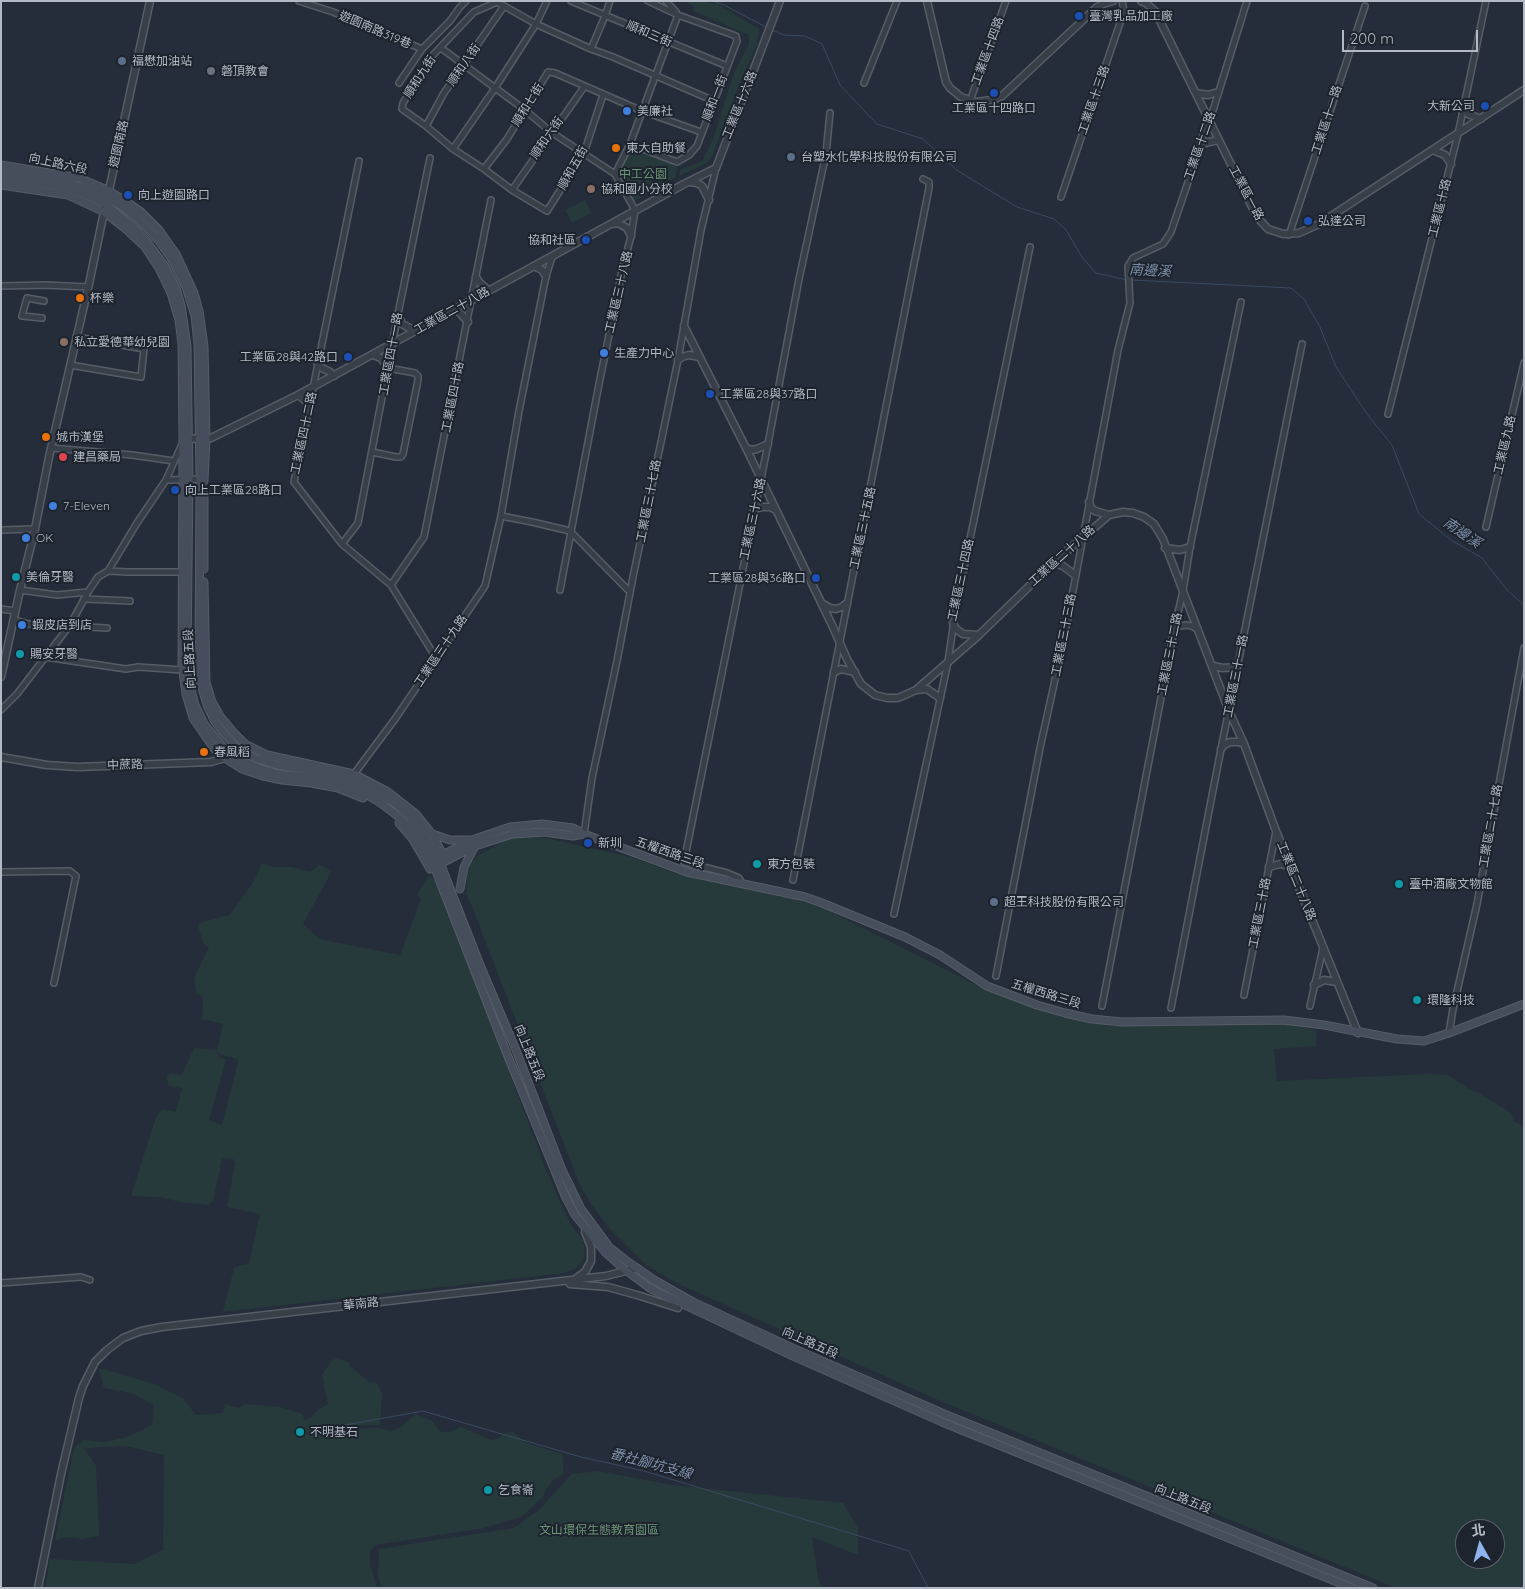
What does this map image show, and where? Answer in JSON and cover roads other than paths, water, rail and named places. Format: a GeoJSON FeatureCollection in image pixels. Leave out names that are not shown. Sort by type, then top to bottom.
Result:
{"type":"FeatureCollection","features":[{"type":"Feature","properties":{"kind":"main road","name":"向上路六段"},"geometry":{"type":"LineString","coordinates":[[1,164],[79,178],[106,201]]}},
{"type":"Feature","properties":{"kind":"main road","name":"向上路六段"},"geometry":{"type":"LineString","coordinates":[[1,172],[59,180],[94,191],[106,201]]}},
{"type":"Feature","properties":{"kind":"main road","name":"向上路六段"},"geometry":{"type":"LineString","coordinates":[[1,178],[58,186],[106,201]]}},
{"type":"Feature","properties":{"kind":"main road"},"geometry":{"type":"LineString","coordinates":[[1,185],[68,195],[85,202],[106,201]]}},
{"type":"Feature","properties":{"kind":"main road","name":"向上路五段"},"geometry":{"type":"LineString","coordinates":[[106,201],[131,225],[164,265],[176,288],[181,305],[187,346],[187,660],[189,682],[195,705],[204,724],[224,748],[228,756]]}},
{"type":"Feature","properties":{"kind":"main road","name":"向上路五段"},"geometry":{"type":"LineString","coordinates":[[106,201],[120,205],[136,217],[159,241],[171,258],[186,287],[195,316],[202,439],[199,656],[200,681],[206,705],[214,720],[239,750],[255,758],[277,765],[327,773],[363,784],[396,804],[409,816],[424,835],[516,1050],[562,1170],[581,1209],[609,1247],[654,1280],[693,1302],[814,1357],[944,1414],[1373,1588]]}},
{"type":"Feature","properties":{"kind":"main road","name":"向上路五段"},"geometry":{"type":"LineString","coordinates":[[186,479],[182,572],[182,670],[193,718],[215,750],[228,756],[278,774],[310,777],[340,783],[382,804],[414,832],[436,862]]}},
{"type":"Feature","properties":{"kind":"main road","name":"向上路五段"},"geometry":{"type":"LineString","coordinates":[[202,479],[206,682],[212,702],[220,716],[245,744],[267,755],[354,774],[399,799],[416,814],[432,834],[436,862],[507,1054],[566,1198],[575,1215],[606,1253],[627,1272],[651,1288],[691,1309],[934,1418],[1352,1588]]}},
{"type":"Feature","properties":{"kind":"main road","name":"五權西路三段"},"geometry":{"type":"LineString","coordinates":[[436,862],[510,827],[542,824],[573,828],[584,834],[687,872],[805,897],[905,937],[940,955],[987,986],[1064,1013],[1092,1019],[1122,1022],[1284,1020],[1414,1041],[1428,1040],[1449,1033],[1524,1004]]}},
{"type":"Feature","properties":{"kind":"main road"},"geometry":{"type":"LineString","coordinates":[[432,834],[450,840],[474,843],[464,867],[460,889]]}},
{"type":"Feature","properties":{"kind":"street","name":"遊園南路"},"geometry":{"type":"LineString","coordinates":[[1,677],[150,1]]}},
{"type":"Feature","properties":{"kind":"street","name":"遊園南路319巷"},"geometry":{"type":"LineString","coordinates":[[299,1],[332,12],[422,49]]}},
{"type":"Feature","properties":{"kind":"street"},"geometry":{"type":"LineString","coordinates":[[398,83],[422,49],[450,21],[460,6],[466,1]]}},
{"type":"Feature","properties":{"kind":"street"},"geometry":{"type":"LineString","coordinates":[[453,149],[496,88],[536,24],[547,1]]}},
{"type":"Feature","properties":{"kind":"street","name":"順和三街"},"geometry":{"type":"LineString","coordinates":[[571,1],[727,66]]}},
{"type":"Feature","properties":{"kind":"street"},"geometry":{"type":"LineString","coordinates":[[590,49],[610,1]]}},
{"type":"Feature","properties":{"kind":"street"},"geometry":{"type":"LineString","coordinates":[[648,1],[678,14]]}},
{"type":"Feature","properties":{"kind":"street"},"geometry":{"type":"LineString","coordinates":[[666,1],[678,14]]}},
{"type":"Feature","properties":{"kind":"street","name":"工業區十六路"},"geometry":{"type":"LineString","coordinates":[[716,168],[780,1]]}},
{"type":"Feature","properties":{"kind":"street"},"geometry":{"type":"LineString","coordinates":[[864,83],[897,1]]}},
{"type":"Feature","properties":{"kind":"street"},"geometry":{"type":"LineString","coordinates":[[927,1],[946,82],[955,93],[970,101],[985,101],[1002,96],[1097,8],[1106,2],[1113,1]]}},
{"type":"Feature","properties":{"kind":"street","name":"工業區十四路"},"geometry":{"type":"LineString","coordinates":[[970,101],[1006,1]]}},
{"type":"Feature","properties":{"kind":"street","name":"工業區十三路"},"geometry":{"type":"LineString","coordinates":[[1061,197],[1122,20],[1124,11],[1122,1]]}},
{"type":"Feature","properties":{"kind":"street","name":"工業區一路"},"geometry":{"type":"LineString","coordinates":[[1141,1],[1155,11],[1260,222],[1273,231],[1289,235]]}},
{"type":"Feature","properties":{"kind":"street","name":"工業區十二路"},"geometry":{"type":"LineString","coordinates":[[1127,271],[1129,263],[1133,258],[1158,247],[1168,239],[1201,144],[1205,126],[1210,120],[1247,1]]}},
{"type":"Feature","properties":{"kind":"street","name":"工業區十路"},"geometry":{"type":"LineString","coordinates":[[1388,414],[1451,164],[1486,1]]}},
{"type":"Feature","properties":{"kind":"street","name":"順和九街"},"geometry":{"type":"LineString","coordinates":[[504,6],[497,2],[474,12],[434,55],[403,103],[402,108],[453,149],[512,190],[548,210]]}},
{"type":"Feature","properties":{"kind":"street"},"geometry":{"type":"LineString","coordinates":[[504,6],[536,24],[590,49],[613,57],[714,102]]}},
{"type":"Feature","properties":{"kind":"street","name":"順和八街"},"geometry":{"type":"LineString","coordinates":[[426,126],[444,93],[504,6]]}},
{"type":"Feature","properties":{"kind":"street","name":"工業區十一路"},"geometry":{"type":"LineString","coordinates":[[1289,235],[1365,6]]}},
{"type":"Feature","properties":{"kind":"street"},"geometry":{"type":"LineString","coordinates":[[615,174],[630,144],[678,14]]}},
{"type":"Feature","properties":{"kind":"street","name":"順和一街"},"geometry":{"type":"LineString","coordinates":[[630,144],[677,162],[689,155],[697,146],[737,41],[736,36],[678,14]]}},
{"type":"Feature","properties":{"kind":"street"},"geometry":{"type":"LineString","coordinates":[[441,48],[525,110],[551,132],[615,174],[635,210]]}},
{"type":"Feature","properties":{"kind":"street","name":"順和七街"},"geometry":{"type":"LineString","coordinates":[[484,169],[507,139],[548,72],[555,73],[584,87]]}},
{"type":"Feature","properties":{"kind":"street"},"geometry":{"type":"LineString","coordinates":[[584,87],[642,111],[701,132]]}},
{"type":"Feature","properties":{"kind":"street","name":"順和六街"},"geometry":{"type":"LineString","coordinates":[[512,190],[584,87]]}},
{"type":"Feature","properties":{"kind":"street"},"geometry":{"type":"LineString","coordinates":[[1289,235],[1318,224],[1524,90]]}},
{"type":"Feature","properties":{"kind":"street"},"geometry":{"type":"LineString","coordinates":[[1196,93],[1208,95],[1218,92]]}},
{"type":"Feature","properties":{"kind":"street","name":"順和五街"},"geometry":{"type":"LineString","coordinates":[[548,210],[584,153],[603,95]]}},
{"type":"Feature","properties":{"kind":"street"},"geometry":{"type":"LineString","coordinates":[[1464,107],[1468,114],[1481,119]]}},
{"type":"Feature","properties":{"kind":"street","name":"工業區三十六路"},"geometry":{"type":"LineString","coordinates":[[742,884],[739,878],[727,873],[684,862],[761,480],[799,279],[826,154],[830,113]]}},
{"type":"Feature","properties":{"kind":"street"},"geometry":{"type":"LineString","coordinates":[[1201,144],[1218,140]]}},
{"type":"Feature","properties":{"kind":"street"},"geometry":{"type":"LineString","coordinates":[[1434,150],[1445,155],[1451,164]]}},
{"type":"Feature","properties":{"kind":"street","name":"工業區四十一路"},"geometry":{"type":"LineString","coordinates":[[342,544],[358,523],[430,158]]}},
{"type":"Feature","properties":{"kind":"street","name":"工業區四十二路"},"geometry":{"type":"LineString","coordinates":[[359,161],[294,482],[342,544],[391,585],[436,658]]}},
{"type":"Feature","properties":{"kind":"street","name":"工業區二十八路"},"geometry":{"type":"LineString","coordinates":[[186,439],[211,438],[314,387],[635,210],[716,168]]}},
{"type":"Feature","properties":{"kind":"street","name":"工業區三十七路"},"geometry":{"type":"LineString","coordinates":[[584,834],[592,778],[678,360],[701,230],[716,168]]}},
{"type":"Feature","properties":{"kind":"street","name":"工業區三十五路"},"geometry":{"type":"LineString","coordinates":[[792,880],[929,188],[929,182],[923,179]]}},
{"type":"Feature","properties":{"kind":"street"},"geometry":{"type":"LineString","coordinates":[[684,184],[692,181],[697,182],[702,186],[709,200]]}},
{"type":"Feature","properties":{"kind":"street","name":"工業區四十路"},"geometry":{"type":"LineString","coordinates":[[391,585],[424,537],[491,200]]}},
{"type":"Feature","properties":{"kind":"street","name":"工業區三十八路"},"geometry":{"type":"LineString","coordinates":[[560,590],[570,531],[635,210]]}},
{"type":"Feature","properties":{"kind":"street"},"geometry":{"type":"LineString","coordinates":[[611,224],[618,223],[624,226],[630,231],[631,236]]}},
{"type":"Feature","properties":{"kind":"street","name":"工業區三十四路"},"geometry":{"type":"LineString","coordinates":[[894,914],[948,662],[953,623],[1030,247]]}},
{"type":"Feature","properties":{"kind":"street","name":"工業區三十九路"},"geometry":{"type":"LineString","coordinates":[[354,774],[395,719],[485,586],[501,516],[519,411],[546,276],[552,257]]}},
{"type":"Feature","properties":{"kind":"street"},"geometry":{"type":"LineString","coordinates":[[533,267],[535,266],[542,270],[546,276]]}},
{"type":"Feature","properties":{"kind":"street","name":"工業區三十三路"},"geometry":{"type":"LineString","coordinates":[[996,976],[1040,748],[1064,639],[1118,350],[1130,303],[1127,271]]}},
{"type":"Feature","properties":{"kind":"street"},"geometry":{"type":"LineString","coordinates":[[476,277],[478,282],[490,291]]}},
{"type":"Feature","properties":{"kind":"street"},"geometry":{"type":"LineString","coordinates":[[1,286],[45,285],[88,287]]}},
{"type":"Feature","properties":{"kind":"street"},"geometry":{"type":"LineString","coordinates":[[42,318],[22,316],[27,298],[44,301]]}},
{"type":"Feature","properties":{"kind":"street","name":"工業區三十二路"},"geometry":{"type":"LineString","coordinates":[[1102,1006],[1190,547],[1241,302]]}},
{"type":"Feature","properties":{"kind":"street"},"geometry":{"type":"LineString","coordinates":[[454,310],[459,312],[468,322]]}},
{"type":"Feature","properties":{"kind":"street"},"geometry":{"type":"LineString","coordinates":[[398,314],[402,324],[415,331]]}},
{"type":"Feature","properties":{"kind":"street","name":"工業區二十八路"},"geometry":{"type":"LineString","coordinates":[[684,326],[746,448],[774,509],[861,684],[879,696],[898,698],[916,690],[979,635],[1050,565],[1110,515],[1128,512],[1144,517],[1157,529],[1163,539],[1229,711],[1244,744],[1276,830],[1358,1033]]}},
{"type":"Feature","properties":{"kind":"street"},"geometry":{"type":"LineString","coordinates":[[70,364],[141,377],[144,349],[76,338]]}},
{"type":"Feature","properties":{"kind":"street","name":"工業區三十一路"},"geometry":{"type":"LineString","coordinates":[[1171,1008],[1302,344]]}},
{"type":"Feature","properties":{"kind":"street"},"geometry":{"type":"LineString","coordinates":[[372,354],[384,360],[388,368],[414,373],[418,376],[403,454],[396,457],[372,452]]}},
{"type":"Feature","properties":{"kind":"street"},"geometry":{"type":"LineString","coordinates":[[678,360],[689,355],[700,357]]}},
{"type":"Feature","properties":{"kind":"street"},"geometry":{"type":"LineString","coordinates":[[318,362],[322,368],[334,376]]}},
{"type":"Feature","properties":{"kind":"street","name":"工業區九路"},"geometry":{"type":"LineString","coordinates":[[1486,527],[1524,363]]}},
{"type":"Feature","properties":{"kind":"street"},"geometry":{"type":"LineString","coordinates":[[298,395],[306,401],[310,410]]}},
{"type":"Feature","properties":{"kind":"street"},"geometry":{"type":"LineString","coordinates":[[1,710],[16,694],[70,625],[98,577],[108,571],[166,480],[186,439]]}},
{"type":"Feature","properties":{"kind":"street"},"geometry":{"type":"LineString","coordinates":[[746,448],[752,450],[768,444]]}},
{"type":"Feature","properties":{"kind":"street"},"geometry":{"type":"LineString","coordinates":[[51,448],[132,455],[174,462]]}},
{"type":"Feature","properties":{"kind":"street"},"geometry":{"type":"LineString","coordinates":[[166,480],[202,479]]}},
{"type":"Feature","properties":{"kind":"street"},"geometry":{"type":"LineString","coordinates":[[1089,502],[1095,511],[1110,515]]}},
{"type":"Feature","properties":{"kind":"street"},"geometry":{"type":"LineString","coordinates":[[754,511],[756,508],[770,506],[774,509]]}},
{"type":"Feature","properties":{"kind":"street"},"geometry":{"type":"LineString","coordinates":[[501,516],[570,531],[630,592]]}},
{"type":"Feature","properties":{"kind":"street"},"geometry":{"type":"LineString","coordinates":[[1,530],[35,529]]}},
{"type":"Feature","properties":{"kind":"street"},"geometry":{"type":"LineString","coordinates":[[1165,548],[1180,550],[1190,547]]}},
{"type":"Feature","properties":{"kind":"street"},"geometry":{"type":"LineString","coordinates":[[1050,565],[1058,564],[1075,575]]}},
{"type":"Feature","properties":{"kind":"street"},"geometry":{"type":"LineString","coordinates":[[108,571],[182,572]]}},
{"type":"Feature","properties":{"kind":"street"},"geometry":{"type":"LineString","coordinates":[[20,590],[57,595],[88,592]]}},
{"type":"Feature","properties":{"kind":"street"},"geometry":{"type":"LineString","coordinates":[[85,599],[130,601]]}},
{"type":"Feature","properties":{"kind":"street"},"geometry":{"type":"LineString","coordinates":[[821,602],[833,609],[842,607],[847,603]]}},
{"type":"Feature","properties":{"kind":"street"},"geometry":{"type":"LineString","coordinates":[[1,609],[15,611]]}},
{"type":"Feature","properties":{"kind":"street"},"geometry":{"type":"LineString","coordinates":[[14,620],[29,624],[106,628]]}},
{"type":"Feature","properties":{"kind":"street"},"geometry":{"type":"LineString","coordinates":[[953,623],[956,629],[963,634],[979,635]]}},
{"type":"Feature","properties":{"kind":"street"},"geometry":{"type":"LineString","coordinates":[[1174,630],[1179,626],[1186,625],[1198,630]]}},
{"type":"Feature","properties":{"kind":"street","name":"工業區二十七路"},"geometry":{"type":"LineString","coordinates":[[1449,1033],[1477,904],[1524,648]]}},
{"type":"Feature","properties":{"kind":"street"},"geometry":{"type":"LineString","coordinates":[[45,657],[126,669],[182,670]]}},
{"type":"Feature","properties":{"kind":"street"},"geometry":{"type":"LineString","coordinates":[[1213,666],[1223,668],[1238,667]]}},
{"type":"Feature","properties":{"kind":"street"},"geometry":{"type":"LineString","coordinates":[[834,672],[841,669],[855,672]]}},
{"type":"Feature","properties":{"kind":"street"},"geometry":{"type":"LineString","coordinates":[[916,690],[927,689],[940,698]]}},
{"type":"Feature","properties":{"kind":"street"},"geometry":{"type":"LineString","coordinates":[[1221,749],[1230,742],[1244,744]]}},
{"type":"Feature","properties":{"kind":"street","name":"中蔗路"},"geometry":{"type":"LineString","coordinates":[[1,757],[47,765],[78,767],[211,762],[228,756],[245,744]]}},
{"type":"Feature","properties":{"kind":"street"},"geometry":{"type":"LineString","coordinates":[[211,762],[215,750]]}},
{"type":"Feature","properties":{"kind":"street","name":"工業區三十路"},"geometry":{"type":"LineString","coordinates":[[1244,995],[1276,830]]}},
{"type":"Feature","properties":{"kind":"street"},"geometry":{"type":"LineString","coordinates":[[1269,868],[1280,864],[1291,866]]}},
{"type":"Feature","properties":{"kind":"street"},"geometry":{"type":"LineString","coordinates":[[1,872],[70,871],[76,876],[54,983]]}},
{"type":"Feature","properties":{"kind":"street"},"geometry":{"type":"LineString","coordinates":[[1310,1006],[1323,948]]}},
{"type":"Feature","properties":{"kind":"street"},"geometry":{"type":"LineString","coordinates":[[1314,984],[1324,980],[1337,982]]}},
{"type":"Feature","properties":{"kind":"street"},"geometry":{"type":"LineString","coordinates":[[573,1280],[585,1272],[591,1261],[591,1247],[585,1232]]}},
{"type":"Feature","properties":{"kind":"street","name":"華南路"},"geometry":{"type":"LineString","coordinates":[[38,1588],[61,1474],[83,1386],[95,1362],[122,1338],[141,1331],[162,1327],[606,1276],[637,1268]]}},
{"type":"Feature","properties":{"kind":"street"},"geometry":{"type":"LineString","coordinates":[[1,1283],[81,1277],[90,1280]]}},
{"type":"Feature","properties":{"kind":"street"},"geometry":{"type":"LineString","coordinates":[[546,1283],[608,1287],[678,1308]]}},
{"type":"Feature","properties":{"kind":"waterway","name":"南邊溪"},"geometry":{"type":"LineString","coordinates":[[713,1],[766,27]]}},
{"type":"Feature","properties":{"kind":"waterway","name":"南邊溪"},"geometry":{"type":"LineString","coordinates":[[772,30],[784,35],[805,36],[822,44],[840,85],[877,124],[923,139],[958,171],[1017,207],[1054,219],[1066,230],[1082,257],[1096,273],[1127,280]]}},
{"type":"Feature","properties":{"kind":"waterway","name":"南邊溪"},"geometry":{"type":"LineString","coordinates":[[1131,280],[1291,288],[1304,299],[1320,327],[1336,367],[1367,414],[1392,445],[1419,514],[1451,540],[1482,558],[1507,590],[1524,605]]}},
{"type":"Feature","properties":{"kind":"waterway","name":"番社腳坑支線"},"geometry":{"type":"LineString","coordinates":[[345,1425],[423,1411],[581,1457],[644,1471],[909,1551],[928,1588]]}},
{"type":"Feature","properties":{"kind":"place","name":"臺灣乳品加工廠"},"geometry":{"type":"Point","coordinates":[1079,16]}},
{"type":"Feature","properties":{"kind":"place","name":"福懋加油站"},"geometry":{"type":"Point","coordinates":[122,61]}},
{"type":"Feature","properties":{"kind":"place","name":"磐頂教會"},"geometry":{"type":"Point","coordinates":[211,71]}},
{"type":"Feature","properties":{"kind":"place","name":"工業區十四路口"},"geometry":{"type":"Point","coordinates":[994,93]}},
{"type":"Feature","properties":{"kind":"place","name":"大新公司"},"geometry":{"type":"Point","coordinates":[1485,106]}},
{"type":"Feature","properties":{"kind":"place","name":"美廉社"},"geometry":{"type":"Point","coordinates":[627,111]}},
{"type":"Feature","properties":{"kind":"place","name":"東大自助餐"},"geometry":{"type":"Point","coordinates":[616,148]}},
{"type":"Feature","properties":{"kind":"place","name":"台塑水化學科技股份有限公司"},"geometry":{"type":"Point","coordinates":[791,157]}},
{"type":"Feature","properties":{"kind":"place","name":"協和國小分校"},"geometry":{"type":"Point","coordinates":[591,189]}},
{"type":"Feature","properties":{"kind":"place","name":"向上遊園路口"},"geometry":{"type":"Point","coordinates":[128,195]}},
{"type":"Feature","properties":{"kind":"place","name":"弘達公司"},"geometry":{"type":"Point","coordinates":[1308,221]}},
{"type":"Feature","properties":{"kind":"place","name":"協和社區"},"geometry":{"type":"Point","coordinates":[586,240]}},
{"type":"Feature","properties":{"kind":"place","name":"杯樂"},"geometry":{"type":"Point","coordinates":[80,298]}},
{"type":"Feature","properties":{"kind":"place","name":"私立愛德華幼兒園"},"geometry":{"type":"Point","coordinates":[64,342]}},
{"type":"Feature","properties":{"kind":"place","name":"生產力中心"},"geometry":{"type":"Point","coordinates":[604,353]}},
{"type":"Feature","properties":{"kind":"place","name":"工業區28與42路口"},"geometry":{"type":"Point","coordinates":[348,357]}},
{"type":"Feature","properties":{"kind":"place","name":"工業區28與37路口"},"geometry":{"type":"Point","coordinates":[710,394]}},
{"type":"Feature","properties":{"kind":"place","name":"城市漢堡"},"geometry":{"type":"Point","coordinates":[46,437]}},
{"type":"Feature","properties":{"kind":"place","name":"建昌藥局"},"geometry":{"type":"Point","coordinates":[63,457]}},
{"type":"Feature","properties":{"kind":"place","name":"向上工業區28路口"},"geometry":{"type":"Point","coordinates":[175,490]}},
{"type":"Feature","properties":{"kind":"place","name":"7-Eleven"},"geometry":{"type":"Point","coordinates":[53,506]}},
{"type":"Feature","properties":{"kind":"place","name":"OK"},"geometry":{"type":"Point","coordinates":[26,538]}},
{"type":"Feature","properties":{"kind":"place","name":"美倫牙醫"},"geometry":{"type":"Point","coordinates":[16,577]}},
{"type":"Feature","properties":{"kind":"place","name":"工業區28與36路口"},"geometry":{"type":"Point","coordinates":[816,578]}},
{"type":"Feature","properties":{"kind":"place","name":"蝦皮店到店"},"geometry":{"type":"Point","coordinates":[22,625]}},
{"type":"Feature","properties":{"kind":"place","name":"賜安牙醫"},"geometry":{"type":"Point","coordinates":[20,654]}},
{"type":"Feature","properties":{"kind":"place","name":"春風稻"},"geometry":{"type":"Point","coordinates":[204,752]}},
{"type":"Feature","properties":{"kind":"place","name":"新圳"},"geometry":{"type":"Point","coordinates":[588,843]}},
{"type":"Feature","properties":{"kind":"place","name":"東方包裝"},"geometry":{"type":"Point","coordinates":[757,864]}},
{"type":"Feature","properties":{"kind":"place","name":"臺中酒廠文物館"},"geometry":{"type":"Point","coordinates":[1399,884]}},
{"type":"Feature","properties":{"kind":"place","name":"超王科技股份有限公司"},"geometry":{"type":"Point","coordinates":[994,902]}},
{"type":"Feature","properties":{"kind":"place","name":"環隆科技"},"geometry":{"type":"Point","coordinates":[1417,1000]}},
{"type":"Feature","properties":{"kind":"place","name":"不明基石"},"geometry":{"type":"Point","coordinates":[300,1432]}},
{"type":"Feature","properties":{"kind":"place","name":"乞食崙"},"geometry":{"type":"Point","coordinates":[488,1490]}},
{"type":"Feature","properties":{"kind":"park label","name":"中工公園"},"geometry":{"type":"Point","coordinates":[643,174]}},
{"type":"Feature","properties":{"kind":"park label","name":"文山環保生態教育園區"},"geometry":{"type":"Point","coordinates":[599,1530]}}]}
